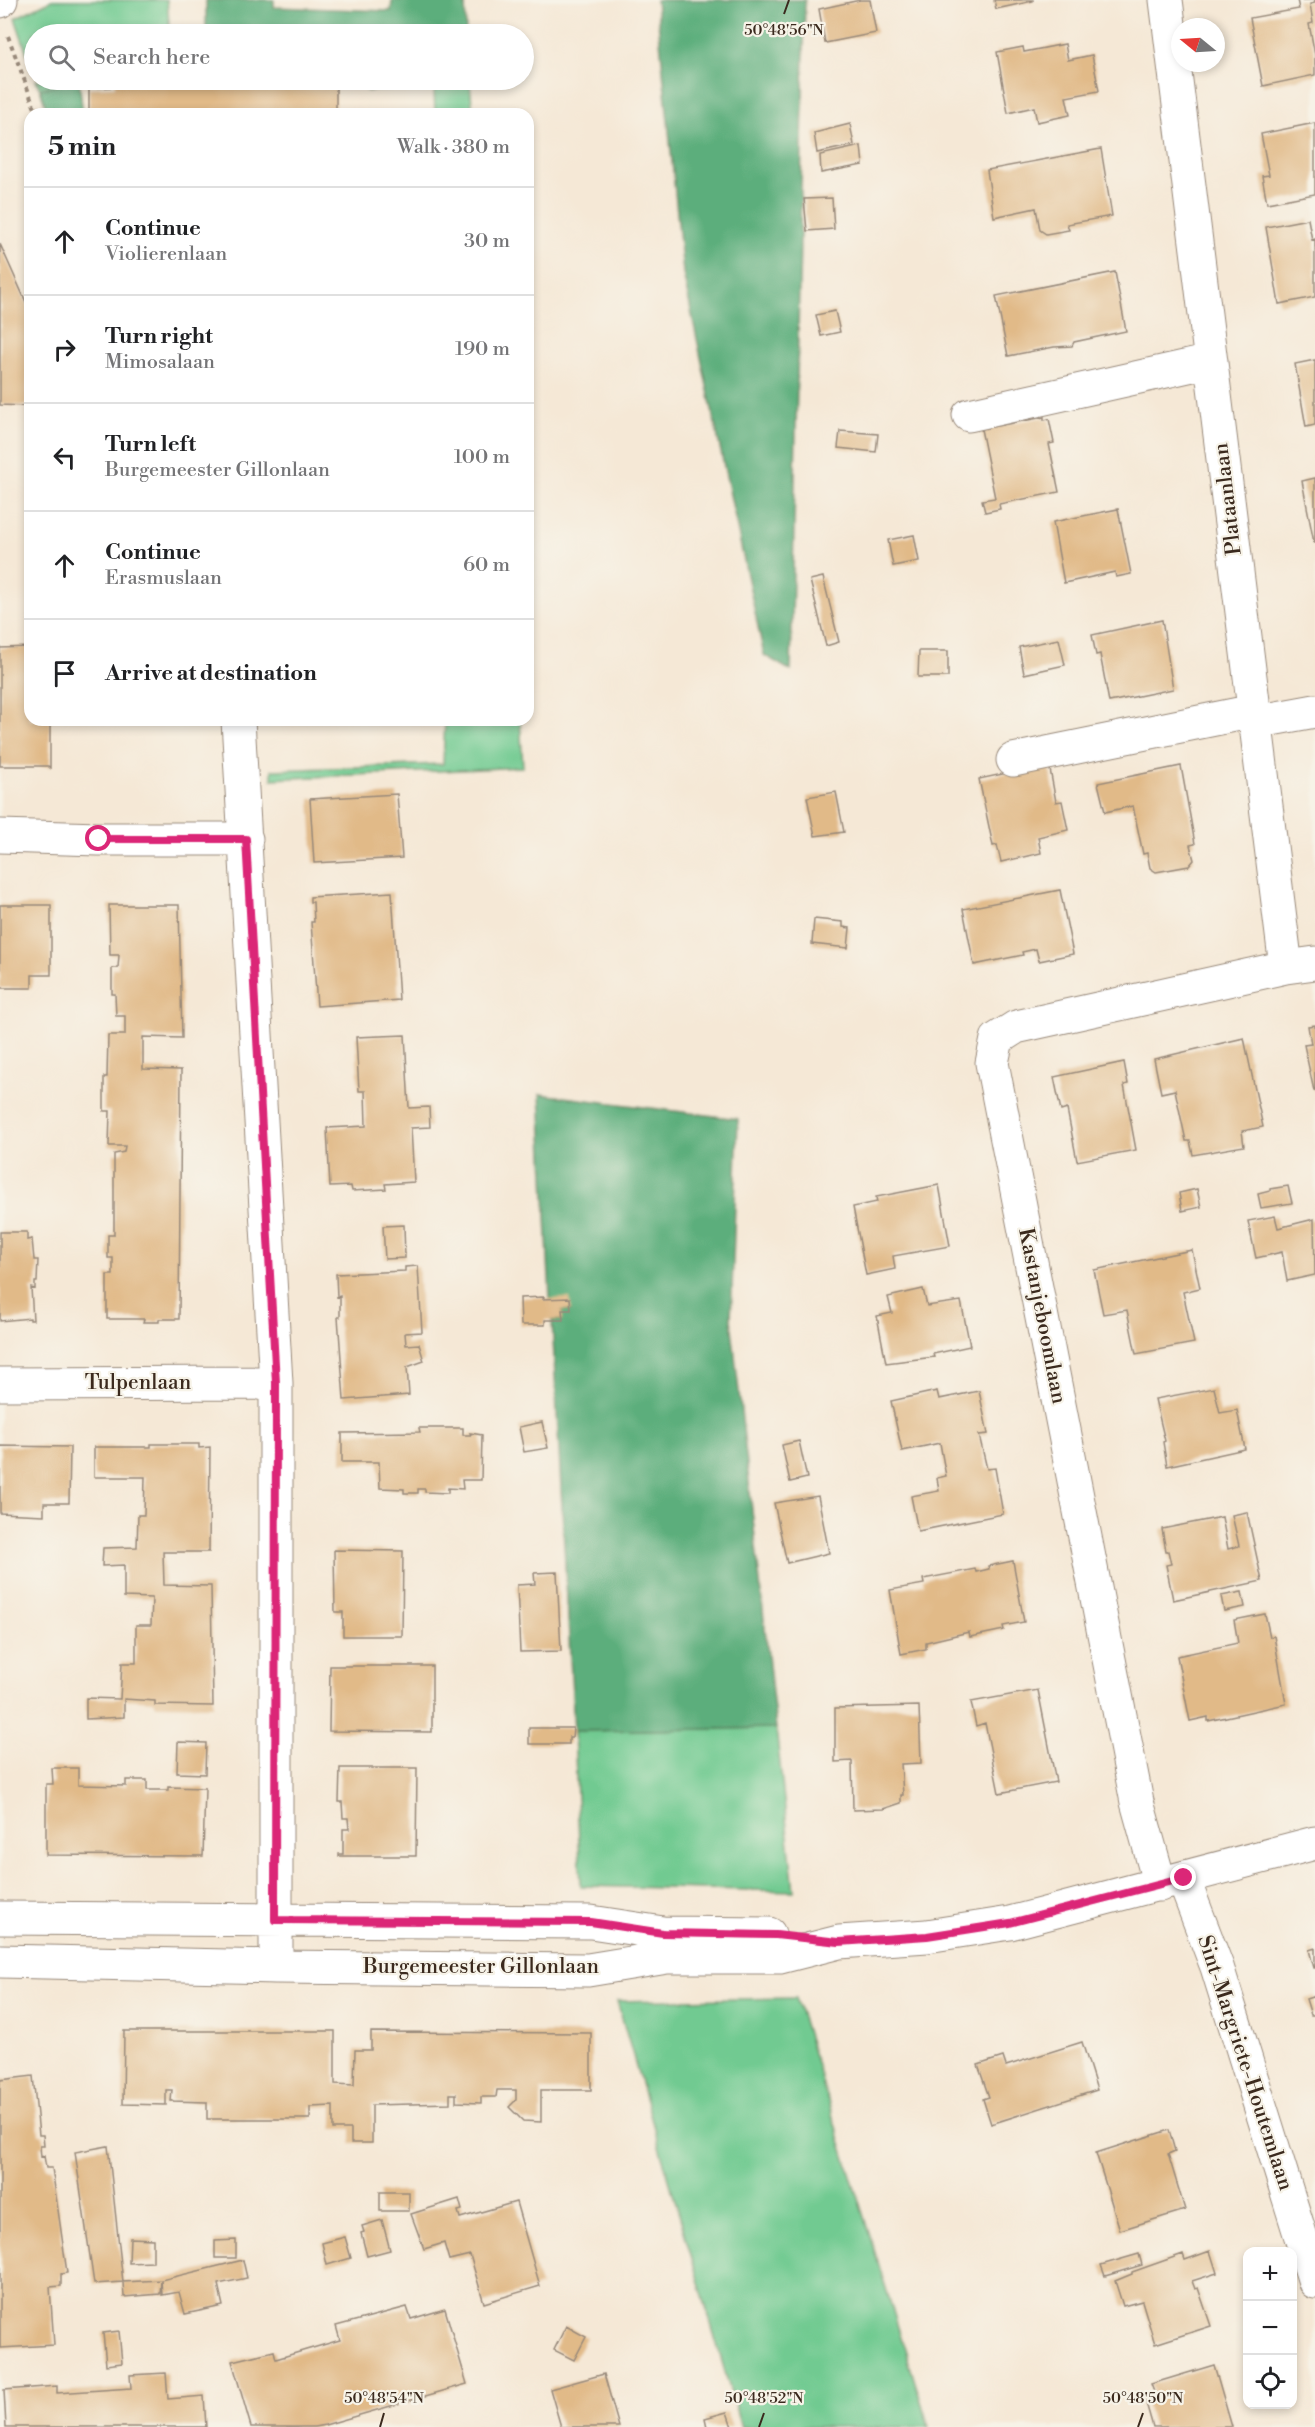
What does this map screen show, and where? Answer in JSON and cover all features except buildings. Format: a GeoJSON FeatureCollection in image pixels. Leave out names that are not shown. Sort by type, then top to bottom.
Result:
{"type":"FeatureCollection","features":[{"type":"Feature","properties":{"kind":"street","name":"Plataanlaan"},"geometry":{"type":"LineString","coordinates":[[1166,0],[1254,716],[1300,965]]}},
{"type":"Feature","properties":{"kind":"street"},"geometry":{"type":"LineString","coordinates":[[969,415],[1211,361]]}},
{"type":"Feature","properties":{"kind":"street"},"geometry":{"type":"LineString","coordinates":[[1013,760],[1254,716],[1315,711]]}},
{"type":"Feature","properties":{"kind":"street"},"geometry":{"type":"LineString","coordinates":[[238,726],[276,1383],[276,1967]]}},
{"type":"Feature","properties":{"kind":"street"},"geometry":{"type":"LineString","coordinates":[[0,836],[246,839]]}},
{"type":"Feature","properties":{"kind":"street","name":"Kastanjeboomlaan"},"geometry":{"type":"LineString","coordinates":[[1172,1882],[1137,1802],[992,1063],[997,1039],[1016,1027],[1300,965]]}},
{"type":"Feature","properties":{"kind":"street","name":"Tulpenlaan"},"geometry":{"type":"LineString","coordinates":[[0,1384],[276,1383]]}},
{"type":"Feature","properties":{"kind":"street"},"geometry":{"type":"LineString","coordinates":[[839,1942],[927,1936],[1010,1923],[1315,1843]]}},
{"type":"Feature","properties":{"kind":"street","name":"Sint-Margriete-Houtemlaan"},"geometry":{"type":"LineString","coordinates":[[1172,1882],[1217,1967],[1315,2282]]}},
{"type":"Feature","properties":{"kind":"street","name":"Burgemeester Gillonlaan"},"geometry":{"type":"LineString","coordinates":[[0,1918],[591,1922],[663,1933],[776,1935],[839,1942]]}},
{"type":"Feature","properties":{"kind":"street","name":"Burgemeester Gillonlaan"},"geometry":{"type":"LineString","coordinates":[[0,1961],[588,1970],[667,1957],[780,1957],[839,1942]]}},
{"type":"Feature","properties":{"kind":"path"},"geometry":{"type":"LineString","coordinates":[[2,9],[24,75]]}},
{"type":"Feature","properties":{"kind":"path"},"geometry":{"type":"LineString","coordinates":[[29,90],[35,108]]}},
{"type":"Feature","properties":{"kind":"green space"},"geometry":{"type":"Polygon","coordinates":[[[52,0],[167,0],[169,24],[24,24],[24,45],[15,18],[52,0]]]}},
{"type":"Feature","properties":{"kind":"green space"},"geometry":{"type":"Polygon","coordinates":[[[206,0],[274,0],[274,7],[391,11],[392,0],[465,0],[466,24],[206,24],[206,0]]]}},
{"type":"Feature","properties":{"kind":"green space"},"geometry":{"type":"Polygon","coordinates":[[[656,0],[805,0],[791,671],[764,655],[683,273],[656,0]]]}},
{"type":"Feature","properties":{"kind":"green space"},"geometry":{"type":"Polygon","coordinates":[[[40,90],[80,90],[82,108],[46,108],[40,90]]]}},
{"type":"Feature","properties":{"kind":"green space"},"geometry":{"type":"Polygon","coordinates":[[[434,90],[471,90],[472,108],[435,108],[434,90]]]}},
{"type":"Feature","properties":{"kind":"green space"},"geometry":{"type":"Polygon","coordinates":[[[445,726],[520,726],[523,767],[272,779],[272,770],[443,764],[445,726]]]}},
{"type":"Feature","properties":{"kind":"green space"},"geometry":{"type":"Polygon","coordinates":[[[540,1094],[738,1119],[731,1319],[776,1728],[574,1731],[552,1320],[562,1320],[562,1310],[571,1310],[550,1299],[540,1094]]]}},
{"type":"Feature","properties":{"kind":"green space"},"geometry":{"type":"Polygon","coordinates":[[[776,1728],[794,1891],[581,1886],[574,1731],[776,1728]]]}},
{"type":"Feature","properties":{"kind":"green space"},"geometry":{"type":"Polygon","coordinates":[[[796,1998],[929,2427],[741,2427],[617,2001],[796,1998]]]}},
{"type":"Feature","properties":{"kind":"route"},"geometry":{"type":"LineString","coordinates":[[99,839],[246,839],[276,1383],[275,1920],[591,1922],[663,1933],[776,1935],[839,1942],[927,1936],[1010,1923],[1184,1878]]}}]}
